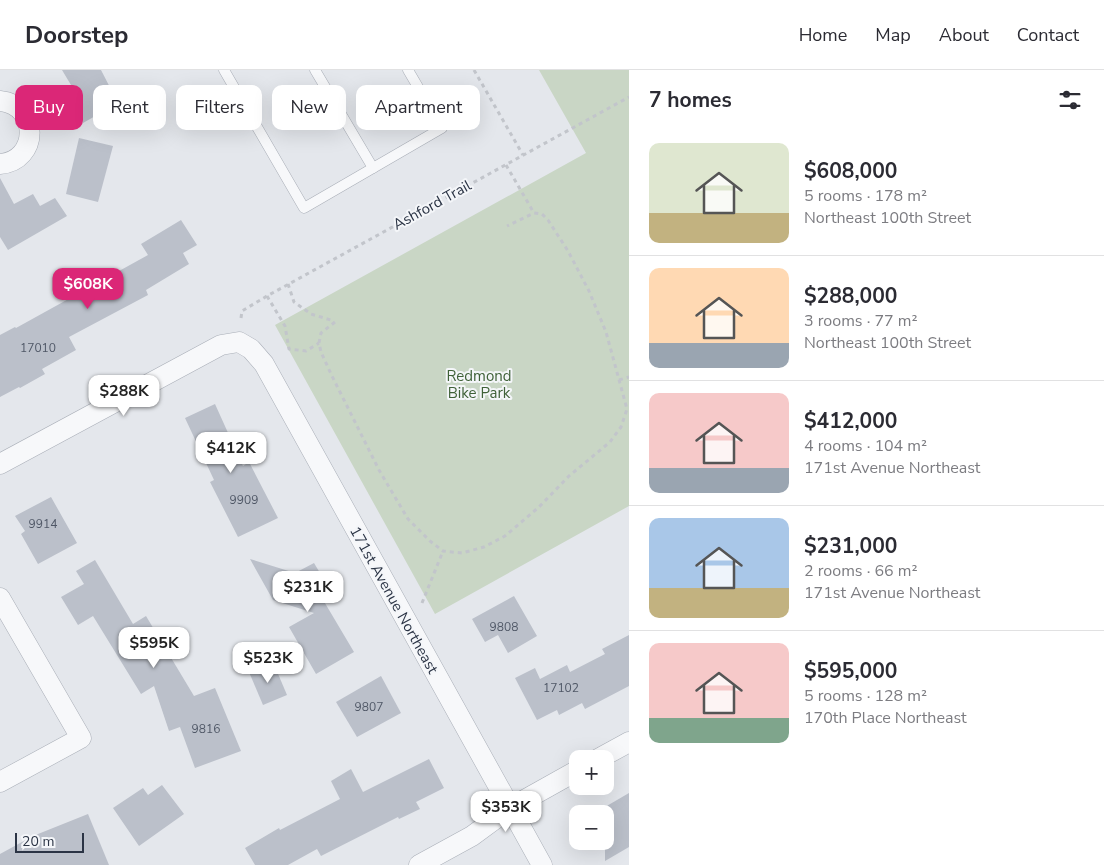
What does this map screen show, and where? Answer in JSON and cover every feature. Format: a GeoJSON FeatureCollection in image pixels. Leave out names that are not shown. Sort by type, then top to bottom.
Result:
{"type":"FeatureCollection","features":[{"type":"Feature","properties":{"kind":"street"},"geometry":{"type":"LineString","coordinates":[[0,101],[12,104],[26,116],[30,126],[30,136],[22,154],[14,160],[0,164]]}},
{"type":"Feature","properties":{"kind":"street","name":"171st Avenue Northeast"},"geometry":{"type":"LineString","coordinates":[[0,464],[221,345],[239,342],[251,349],[264,364],[542,865]]}},
{"type":"Feature","properties":{"kind":"street"},"geometry":{"type":"LineString","coordinates":[[0,598],[81,738],[0,782]]}},
{"type":"Feature","properties":{"kind":"street"},"geometry":{"type":"LineString","coordinates":[[614,750],[629,742]]}},
{"type":"Feature","properties":{"kind":"street"},"geometry":{"type":"LineString","coordinates":[[418,865],[472,836],[510,808],[569,775]]}},
{"type":"Feature","properties":{"kind":"lane"},"geometry":{"type":"LineString","coordinates":[[224,70],[304,208],[442,128],[408,70]]}},
{"type":"Feature","properties":{"kind":"lane"},"geometry":{"type":"LineString","coordinates":[[315,70],[373,168]]}},
{"type":"Feature","properties":{"kind":"path"},"geometry":{"type":"LineString","coordinates":[[474,70],[523,155]]}},
{"type":"Feature","properties":{"kind":"path","name":"Ashford Trail"},"geometry":{"type":"LineString","coordinates":[[241,318],[242,311],[288,284],[629,97]]}},
{"type":"Feature","properties":{"kind":"path"},"geometry":{"type":"LineString","coordinates":[[506,165],[534,213]]}},
{"type":"Feature","properties":{"kind":"path"},"geometry":{"type":"LineString","coordinates":[[288,284],[294,302],[311,314],[334,322],[320,333],[321,352],[379,470],[408,519],[443,551],[462,553],[484,547],[504,536],[539,507],[569,476],[610,442],[621,427],[627,410],[606,332],[589,291],[568,251],[548,220],[542,214],[534,213],[507,226]]}},
{"type":"Feature","properties":{"kind":"path"},"geometry":{"type":"LineString","coordinates":[[267,296],[286,326],[289,349],[306,351],[319,342]]}},
{"type":"Feature","properties":{"kind":"path"},"geometry":{"type":"LineString","coordinates":[[619,380],[629,377]]}},
{"type":"Feature","properties":{"kind":"path"},"geometry":{"type":"LineString","coordinates":[[422,604],[443,551]]}},
{"type":"Feature","properties":{"kind":"green space","name":"Redmond Bike Park"},"geometry":{"type":"Polygon","coordinates":[[[539,70],[629,70],[629,506],[435,614],[275,325],[586,153],[539,70]]]}},
{"type":"Feature","properties":{"kind":"building"},"geometry":{"type":"Polygon","coordinates":[[[62,70],[101,70],[109,85],[93,85],[93,117],[83,123],[83,85],[71,85],[62,70]]]}},
{"type":"Feature","properties":{"kind":"building"},"geometry":{"type":"Polygon","coordinates":[[[79,138],[113,146],[98,202],[66,194],[79,138]]]}},
{"type":"Feature","properties":{"kind":"building"},"geometry":{"type":"Polygon","coordinates":[[[0,178],[14,204],[33,194],[40,206],[55,198],[67,216],[8,250],[0,237],[0,178]]]}},
{"type":"Feature","properties":{"kind":"building"},"geometry":{"type":"Polygon","coordinates":[[[181,220],[197,245],[183,253],[189,264],[146,290],[148,295],[69,337],[76,350],[42,369],[45,374],[0,397],[0,335],[148,255],[141,244],[181,220]]]}},
{"type":"Feature","properties":{"kind":"building"},"geometry":{"type":"Polygon","coordinates":[[[215,404],[243,466],[249,462],[278,518],[238,537],[210,482],[214,480],[185,418],[215,404]]]}},
{"type":"Feature","properties":{"kind":"building"},"geometry":{"type":"Polygon","coordinates":[[[51,497],[77,543],[38,564],[21,534],[25,531],[15,516],[51,497]]]}},
{"type":"Feature","properties":{"kind":"building"},"geometry":{"type":"Polygon","coordinates":[[[250,559],[295,573],[314,563],[329,588],[319,593],[354,652],[316,674],[289,627],[314,613],[273,600],[250,559]]]}},
{"type":"Feature","properties":{"kind":"building"},"geometry":{"type":"Polygon","coordinates":[[[95,560],[133,624],[146,616],[194,696],[215,688],[241,751],[195,768],[180,727],[169,731],[154,686],[141,694],[93,616],[78,625],[61,597],[84,584],[76,571],[95,560]]]}},
{"type":"Feature","properties":{"kind":"building"},"geometry":{"type":"Polygon","coordinates":[[[514,596],[537,636],[508,653],[498,635],[485,642],[472,619],[514,596]]]}},
{"type":"Feature","properties":{"kind":"building"},"geometry":{"type":"Polygon","coordinates":[[[629,635],[629,686],[585,709],[582,703],[559,715],[557,710],[537,720],[515,678],[535,668],[540,679],[567,665],[570,672],[605,654],[602,649],[629,635]]]}},
{"type":"Feature","properties":{"kind":"building"},"geometry":{"type":"Polygon","coordinates":[[[273,662],[287,695],[263,705],[249,672],[273,662]]]}},
{"type":"Feature","properties":{"kind":"building"},"geometry":{"type":"Polygon","coordinates":[[[381,676],[401,713],[357,737],[336,702],[381,676]]]}},
{"type":"Feature","properties":{"kind":"building"},"geometry":{"type":"Polygon","coordinates":[[[429,759],[444,788],[416,802],[420,809],[399,819],[398,817],[321,856],[317,849],[288,865],[255,865],[245,848],[279,828],[280,830],[340,799],[331,781],[351,769],[363,792],[429,759]]]}},
{"type":"Feature","properties":{"kind":"building"},"geometry":{"type":"Polygon","coordinates":[[[162,785],[184,814],[139,846],[113,808],[143,788],[148,795],[162,785]]]}},
{"type":"Feature","properties":{"kind":"building"},"geometry":{"type":"Polygon","coordinates":[[[629,793],[629,847],[605,861],[605,850],[614,850],[614,805],[608,805],[629,793]]]}},
{"type":"Feature","properties":{"kind":"building"},"geometry":{"type":"Polygon","coordinates":[[[88,814],[109,865],[0,865],[0,854],[33,836],[88,814]]]}}]}
